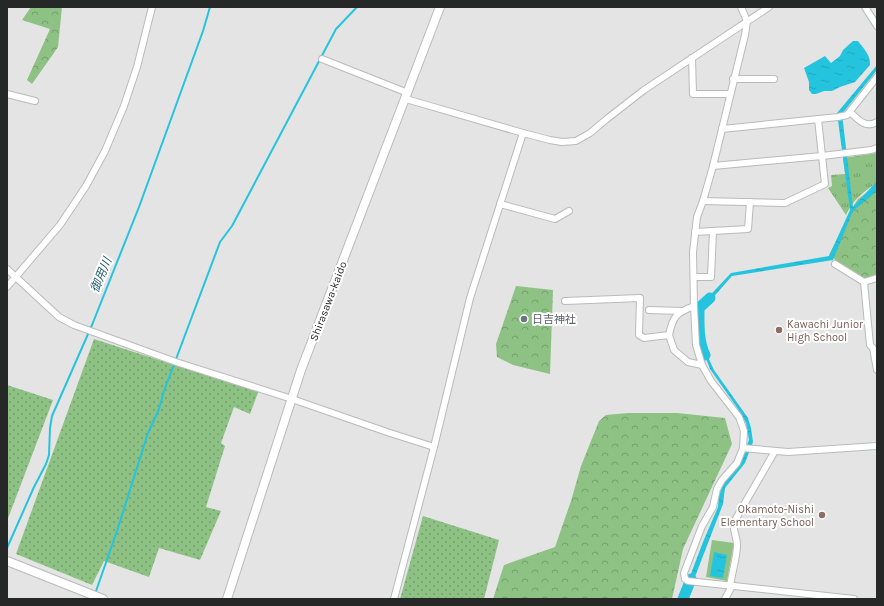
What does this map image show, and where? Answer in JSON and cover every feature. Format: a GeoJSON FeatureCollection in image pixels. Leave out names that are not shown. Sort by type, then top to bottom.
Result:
{"type":"FeatureCollection","features":[{"type":"Feature","properties":{"kind":"main road","name":"Shirasawa-kaido"},"geometry":{"type":"LineString","coordinates":[[227,599],[301,370],[440,7]]}},
{"type":"Feature","properties":{"kind":"main road"},"geometry":{"type":"LineString","coordinates":[[8,561],[103,599]]}},
{"type":"Feature","properties":{"kind":"street"},"geometry":{"type":"LineString","coordinates":[[7,287],[60,225],[86,186],[105,151],[124,106],[137,67],[152,7]]}},
{"type":"Feature","properties":{"kind":"street"},"geometry":{"type":"LineString","coordinates":[[741,7],[747,22],[745,35],[713,166],[697,218],[693,252],[696,345],[702,365],[711,381],[739,417],[744,431],[746,449],[737,463],[722,480],[717,489],[713,507],[702,526],[684,573],[686,579],[690,581],[820,597],[854,599]]}},
{"type":"Feature","properties":{"kind":"street"},"geometry":{"type":"LineString","coordinates":[[322,59],[407,96],[523,133],[562,142],[576,141],[590,134],[644,90],[769,7]]}},
{"type":"Feature","properties":{"kind":"street"},"geometry":{"type":"LineString","coordinates":[[865,7],[877,26]]}},
{"type":"Feature","properties":{"kind":"street"},"geometry":{"type":"LineString","coordinates":[[692,58],[693,94],[730,94]]}},
{"type":"Feature","properties":{"kind":"street"},"geometry":{"type":"LineString","coordinates":[[722,129],[847,115],[877,77]]}},
{"type":"Feature","properties":{"kind":"street"},"geometry":{"type":"LineString","coordinates":[[734,79],[774,79]]}},
{"type":"Feature","properties":{"kind":"street"},"geometry":{"type":"LineString","coordinates":[[7,94],[35,101]]}},
{"type":"Feature","properties":{"kind":"street"},"geometry":{"type":"LineString","coordinates":[[850,112],[864,124],[868,125],[877,122]]}},
{"type":"Feature","properties":{"kind":"street"},"geometry":{"type":"LineString","coordinates":[[703,201],[785,203],[825,184],[818,119]]}},
{"type":"Feature","properties":{"kind":"street"},"geometry":{"type":"LineString","coordinates":[[394,599],[434,447],[470,298],[523,133]]}},
{"type":"Feature","properties":{"kind":"street"},"geometry":{"type":"LineString","coordinates":[[713,166],[822,156],[877,148]]}},
{"type":"Feature","properties":{"kind":"street"},"geometry":{"type":"LineString","coordinates":[[695,232],[748,229],[750,202]]}},
{"type":"Feature","properties":{"kind":"street"},"geometry":{"type":"LineString","coordinates":[[500,204],[555,219],[568,211]]}},
{"type":"Feature","properties":{"kind":"street"},"geometry":{"type":"LineString","coordinates":[[694,277],[711,277],[713,231]]}},
{"type":"Feature","properties":{"kind":"street"},"geometry":{"type":"LineString","coordinates":[[835,264],[864,282],[877,278]]}},
{"type":"Feature","properties":{"kind":"street"},"geometry":{"type":"LineString","coordinates":[[7,269],[59,317],[74,325],[176,362],[434,447]]}},
{"type":"Feature","properties":{"kind":"street"},"geometry":{"type":"LineString","coordinates":[[864,282],[870,345],[875,348],[877,370]]}},
{"type":"Feature","properties":{"kind":"street"},"geometry":{"type":"LineString","coordinates":[[565,301],[640,298],[639,335],[644,338],[669,335]]}},
{"type":"Feature","properties":{"kind":"street"},"geometry":{"type":"LineString","coordinates":[[694,306],[682,311],[676,316],[671,325],[669,335],[674,350],[688,362],[702,365]]}},
{"type":"Feature","properties":{"kind":"street"},"geometry":{"type":"LineString","coordinates":[[649,310],[682,311]]}},
{"type":"Feature","properties":{"kind":"street"},"geometry":{"type":"LineString","coordinates":[[746,449],[788,452],[877,446]]}},
{"type":"Feature","properties":{"kind":"street"},"geometry":{"type":"LineString","coordinates":[[725,599],[731,586],[737,547],[734,522],[775,451]]}},
{"type":"Feature","properties":{"kind":"green space"},"geometry":{"type":"Polygon","coordinates":[[[31,7],[62,7],[58,47],[32,84],[27,80],[50,29],[22,20],[31,7]]]}},
{"type":"Feature","properties":{"kind":"green space"},"geometry":{"type":"Polygon","coordinates":[[[877,153],[877,182],[855,200],[846,215],[828,188],[832,186],[831,175],[845,174],[843,158],[877,153]]]}},
{"type":"Feature","properties":{"kind":"green space"},"geometry":{"type":"Polygon","coordinates":[[[877,185],[877,278],[864,282],[829,255],[858,199],[877,185]]]}},
{"type":"Feature","properties":{"kind":"green space"},"geometry":{"type":"Polygon","coordinates":[[[516,286],[553,290],[550,374],[513,365],[497,357],[496,344],[516,286]]]}},
{"type":"Feature","properties":{"kind":"green space"},"geometry":{"type":"Polygon","coordinates":[[[94,339],[236,385],[259,390],[250,414],[234,407],[221,443],[225,446],[206,507],[221,511],[200,560],[159,548],[149,577],[104,561],[92,585],[16,554],[94,339]]]}},
{"type":"Feature","properties":{"kind":"green space"},"geometry":{"type":"Polygon","coordinates":[[[7,385],[53,400],[7,521],[7,385]]]}},
{"type":"Feature","properties":{"kind":"green space"},"geometry":{"type":"Polygon","coordinates":[[[628,413],[677,413],[725,418],[732,444],[683,549],[672,599],[493,599],[504,565],[555,547],[581,466],[599,421],[606,415],[628,413]]]}},
{"type":"Feature","properties":{"kind":"green space"},"geometry":{"type":"Polygon","coordinates":[[[423,516],[499,540],[484,599],[400,599],[423,516]]]}},
{"type":"Feature","properties":{"kind":"green space"},"geometry":{"type":"Polygon","coordinates":[[[712,540],[734,543],[727,581],[706,577],[712,540]]]}},
{"type":"Feature","properties":{"kind":"water"},"geometry":{"type":"Polygon","coordinates":[[[853,41],[858,41],[864,49],[868,55],[870,65],[855,82],[832,91],[812,94],[809,90],[809,82],[804,68],[825,56],[831,63],[840,56],[843,50],[853,41]]]}},
{"type":"Feature","properties":{"kind":"water"},"geometry":{"type":"Polygon","coordinates":[[[877,65],[877,70],[842,114],[853,207],[877,181],[877,191],[853,211],[833,260],[732,276],[703,309],[703,346],[714,370],[748,418],[753,442],[745,463],[725,488],[723,504],[688,595],[684,592],[718,507],[719,495],[724,483],[737,467],[749,440],[746,423],[710,369],[702,348],[700,306],[731,273],[829,256],[850,210],[837,113],[877,65]]]}},
{"type":"Feature","properties":{"kind":"water"},"geometry":{"type":"Polygon","coordinates":[[[714,552],[727,555],[723,578],[710,576],[714,552]]]}},
{"type":"Feature","properties":{"kind":"waterway","name":"御用川"},"geometry":{"type":"LineString","coordinates":[[7,548],[46,464],[49,455],[52,416],[92,325],[139,207],[203,31],[210,7]]}},
{"type":"Feature","properties":{"kind":"waterway"},"geometry":{"type":"LineString","coordinates":[[95,594],[148,433],[159,409],[164,391],[220,242],[232,226],[336,29],[357,7]]}},
{"type":"Feature","properties":{"kind":"waterway"},"geometry":{"type":"LineString","coordinates":[[705,355],[700,338],[699,308],[710,298]]}},
{"type":"Feature","properties":{"kind":"waterway"},"geometry":{"type":"LineString","coordinates":[[683,599],[691,579]]}},
{"type":"Feature","properties":{"kind":"place","name":"日吉神社"},"geometry":{"type":"Point","coordinates":[524,319]}},
{"type":"Feature","properties":{"kind":"place","name":"Kawachi Junior High School"},"geometry":{"type":"Point","coordinates":[779,330]}},
{"type":"Feature","properties":{"kind":"place","name":"Okamoto-Nishi Elementary School"},"geometry":{"type":"Point","coordinates":[822,515]}}]}
